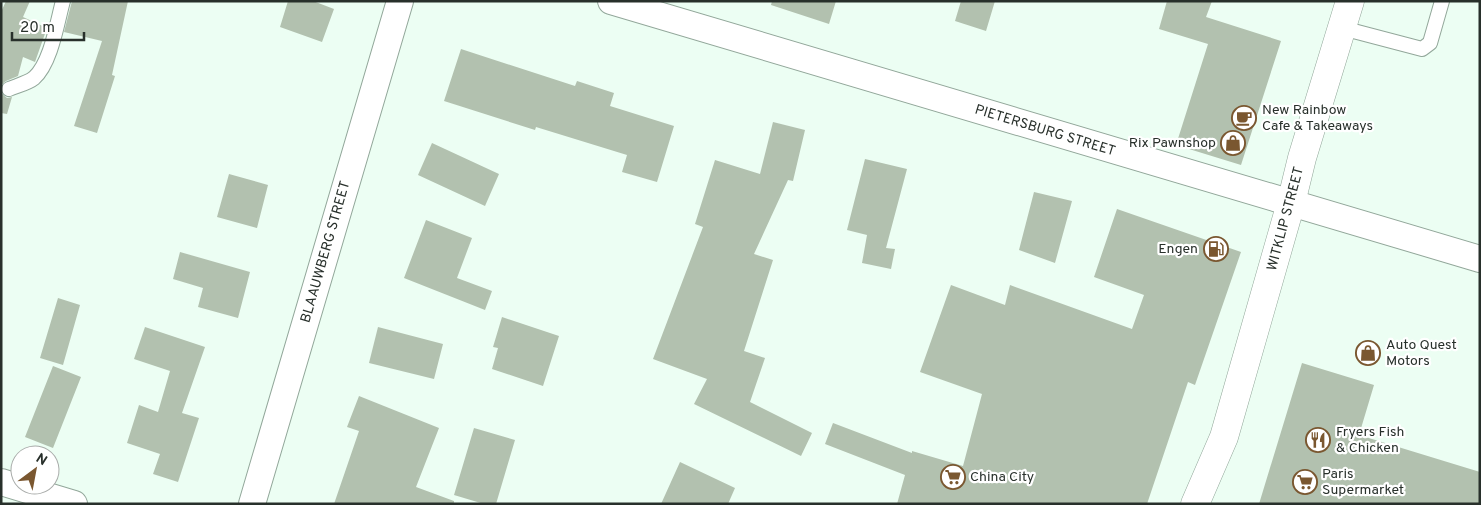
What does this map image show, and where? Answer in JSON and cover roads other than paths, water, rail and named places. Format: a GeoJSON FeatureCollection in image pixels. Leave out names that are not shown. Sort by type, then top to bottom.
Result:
{"type":"FeatureCollection","features":[{"type":"Feature","properties":{"kind":"main road","name":"WITKLIP STREET"},"geometry":{"type":"LineString","coordinates":[[1224,437],[1292,204],[1302,158],[1350,1]]}},
{"type":"Feature","properties":{"kind":"main road"},"geometry":{"type":"LineString","coordinates":[[1195,504],[1224,437]]}},
{"type":"Feature","properties":{"kind":"main road"},"geometry":{"type":"LineString","coordinates":[[1215,504],[1224,437]]}},
{"type":"Feature","properties":{"kind":"street","name":"BLAAUWBERG STREET"},"geometry":{"type":"LineString","coordinates":[[252,504],[400,1]]}},
{"type":"Feature","properties":{"kind":"street","name":"PIETERSBURG STREET"},"geometry":{"type":"LineString","coordinates":[[611,1],[1480,259]]}},
{"type":"Feature","properties":{"kind":"street"},"geometry":{"type":"LineString","coordinates":[[1,482],[74,504]]}},
{"type":"Feature","properties":{"kind":"lane"},"geometry":{"type":"LineString","coordinates":[[9,89],[34,79],[44,64],[52,43],[63,1]]}},
{"type":"Feature","properties":{"kind":"lane"},"geometry":{"type":"LineString","coordinates":[[1342,28],[1422,49],[1430,43],[1442,1]]}},
{"type":"Feature","properties":{"kind":"place","name":"New Rainbow Cafe & Takeaways"},"geometry":{"type":"Point","coordinates":[1244,118]}},
{"type":"Feature","properties":{"kind":"place","name":"Rix Pawnshop"},"geometry":{"type":"Point","coordinates":[1233,143]}},
{"type":"Feature","properties":{"kind":"place","name":"Engen"},"geometry":{"type":"Point","coordinates":[1216,249]}},
{"type":"Feature","properties":{"kind":"place","name":"Auto Quest Motors"},"geometry":{"type":"Point","coordinates":[1368,353]}},
{"type":"Feature","properties":{"kind":"place","name":"Fryers Fish & Chicken"},"geometry":{"type":"Point","coordinates":[1318,440]}},
{"type":"Feature","properties":{"kind":"place","name":"China City"},"geometry":{"type":"Point","coordinates":[953,477]}},
{"type":"Feature","properties":{"kind":"place","name":"Paris Supermarket"},"geometry":{"type":"Point","coordinates":[1305,482]}}]}
